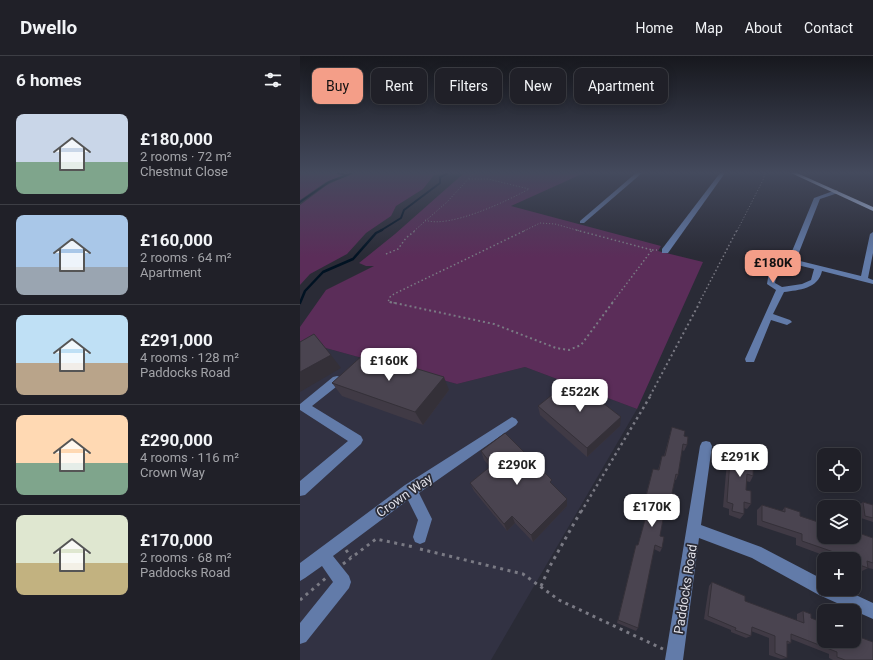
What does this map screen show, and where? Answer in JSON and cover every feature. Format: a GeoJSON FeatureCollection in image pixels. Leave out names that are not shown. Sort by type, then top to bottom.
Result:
{"type":"FeatureCollection","features":[{"type":"Feature","properties":{"kind":"main road"},"geometry":{"type":"LineString","coordinates":[[856,201],[873,209]]}},
{"type":"Feature","properties":{"kind":"street"},"geometry":{"type":"LineString","coordinates":[[582,222],[606,201]]}},
{"type":"Feature","properties":{"kind":"street"},"geometry":{"type":"LineString","coordinates":[[665,251],[701,201]]}},
{"type":"Feature","properties":{"kind":"street"},"geometry":{"type":"LineString","coordinates":[[816,201],[792,261],[873,282]]}},
{"type":"Feature","properties":{"kind":"street"},"geometry":{"type":"LineString","coordinates":[[864,280],[873,234]]}},
{"type":"Feature","properties":{"kind":"street"},"geometry":{"type":"LineString","coordinates":[[774,266],[771,284],[781,290]]}},
{"type":"Feature","properties":{"kind":"street"},"geometry":{"type":"LineString","coordinates":[[750,359],[765,327],[778,293],[781,290],[808,285],[816,278],[818,268]]}},
{"type":"Feature","properties":{"kind":"street"},"geometry":{"type":"LineString","coordinates":[[769,316],[787,322]]}},
{"type":"Feature","properties":{"kind":"street"},"geometry":{"type":"LineString","coordinates":[[304,486],[357,440],[304,407],[337,380]]}},
{"type":"Feature","properties":{"kind":"street","name":"Crown Way"},"geometry":{"type":"LineString","coordinates":[[300,573],[410,490],[512,422]]}},
{"type":"Feature","properties":{"kind":"street","name":"Paddocks Road"},"geometry":{"type":"LineString","coordinates":[[675,657],[706,446]]}},
{"type":"Feature","properties":{"kind":"street"},"geometry":{"type":"LineString","coordinates":[[410,490],[425,519],[420,537]]}},
{"type":"Feature","properties":{"kind":"street"},"geometry":{"type":"LineString","coordinates":[[694,529],[756,552],[817,585]]}},
{"type":"Feature","properties":{"kind":"street"},"geometry":{"type":"LineString","coordinates":[[300,636],[343,582],[323,555]]}},
{"type":"Feature","properties":{"kind":"street"},"geometry":{"type":"LineString","coordinates":[[840,596],[873,611]]}},
{"type":"Feature","properties":{"kind":"path"},"geometry":{"type":"LineString","coordinates":[[386,254],[398,248],[425,220],[448,201]]}},
{"type":"Feature","properties":{"kind":"path"},"geometry":{"type":"LineString","coordinates":[[425,220],[429,223],[436,224],[479,212],[503,201]]}},
{"type":"Feature","properties":{"kind":"path"},"geometry":{"type":"LineString","coordinates":[[541,586],[550,566],[578,517],[661,378],[752,201]]}},
{"type":"Feature","properties":{"kind":"path"},"geometry":{"type":"LineString","coordinates":[[652,250],[581,345],[572,350],[563,350],[494,324],[388,302],[390,296],[540,223],[546,222],[652,250],[665,251]]}},
{"type":"Feature","properties":{"kind":"path"},"geometry":{"type":"LineString","coordinates":[[345,563],[376,539],[466,559],[523,574],[559,600],[675,657]]}},
{"type":"Feature","properties":{"kind":"path"},"geometry":{"type":"LineString","coordinates":[[300,600],[325,579]]}},
{"type":"Feature","properties":{"kind":"shaded area"},"geometry":{"type":"Polygon","coordinates":[[[305,201],[404,201],[396,206],[391,216],[366,233],[347,254],[310,274],[300,285],[300,205],[305,201]]]}},
{"type":"Feature","properties":{"kind":"shaded area"},"geometry":{"type":"Polygon","coordinates":[[[432,201],[522,201],[511,206],[661,246],[658,251],[703,262],[637,409],[525,367],[457,384],[300,341],[300,327],[326,290],[374,266],[366,266],[359,263],[432,201]]]}},
{"type":"Feature","properties":{"kind":"shaded area"},"geometry":{"type":"Polygon","coordinates":[[[300,341],[457,384],[525,367],[637,409],[491,660],[300,660],[300,341]]]}},
{"type":"Feature","properties":{"kind":"building"},"geometry":{"type":"Polygon","coordinates":[[[314,334],[331,355],[300,372],[300,342],[314,334]]]}},
{"type":"Feature","properties":{"kind":"building"},"geometry":{"type":"Polygon","coordinates":[[[365,353],[444,377],[415,412],[332,383],[365,353]]]}},
{"type":"Feature","properties":{"kind":"building"},"geometry":{"type":"Polygon","coordinates":[[[572,379],[621,417],[587,448],[538,406],[572,379]]]}},
{"type":"Feature","properties":{"kind":"building"},"geometry":{"type":"Polygon","coordinates":[[[672,427],[685,431],[684,436],[688,437],[687,445],[683,444],[678,475],[676,474],[672,493],[675,494],[671,510],[665,508],[660,536],[664,537],[662,548],[655,545],[638,628],[618,620],[636,545],[638,545],[650,502],[645,500],[653,469],[659,470],[662,456],[665,456],[672,427]]]}},
{"type":"Feature","properties":{"kind":"building"},"geometry":{"type":"Polygon","coordinates":[[[505,433],[552,480],[550,482],[567,499],[531,535],[512,516],[504,524],[470,483],[492,465],[481,451],[505,433]]]}},
{"type":"Feature","properties":{"kind":"building"},"geometry":{"type":"Polygon","coordinates":[[[731,445],[754,451],[753,476],[747,474],[746,490],[751,491],[751,504],[744,502],[744,514],[732,511],[733,504],[727,502],[731,445]]]}},
{"type":"Feature","properties":{"kind":"building"},"geometry":{"type":"Polygon","coordinates":[[[863,502],[873,505],[873,518],[865,516],[863,502]]]}},
{"type":"Feature","properties":{"kind":"building"},"geometry":{"type":"Polygon","coordinates":[[[762,505],[785,512],[785,507],[800,512],[800,516],[817,522],[817,544],[861,544],[861,534],[873,538],[873,563],[867,561],[868,568],[861,566],[861,552],[834,552],[802,541],[802,534],[762,521],[762,505]]]}},
{"type":"Feature","properties":{"kind":"building"},"geometry":{"type":"Polygon","coordinates":[[[712,582],[745,596],[745,601],[804,623],[803,611],[811,614],[811,618],[817,620],[817,644],[791,634],[791,643],[787,641],[787,658],[775,653],[775,636],[752,627],[751,636],[735,630],[736,628],[708,616],[712,582]]]}},
{"type":"Feature","properties":{"kind":"building"},"geometry":{"type":"Polygon","coordinates":[[[861,638],[873,642],[873,660],[845,660],[837,657],[837,652],[827,648],[861,648],[861,638]]]}},
{"type":"Feature","properties":{"kind":"waterway"},"geometry":{"type":"LineString","coordinates":[[380,231],[401,218],[404,210],[416,201]]}},
{"type":"Feature","properties":{"kind":"waterway"},"geometry":{"type":"LineString","coordinates":[[300,303],[305,291],[323,272],[353,259],[376,233],[380,231]]}}]}
